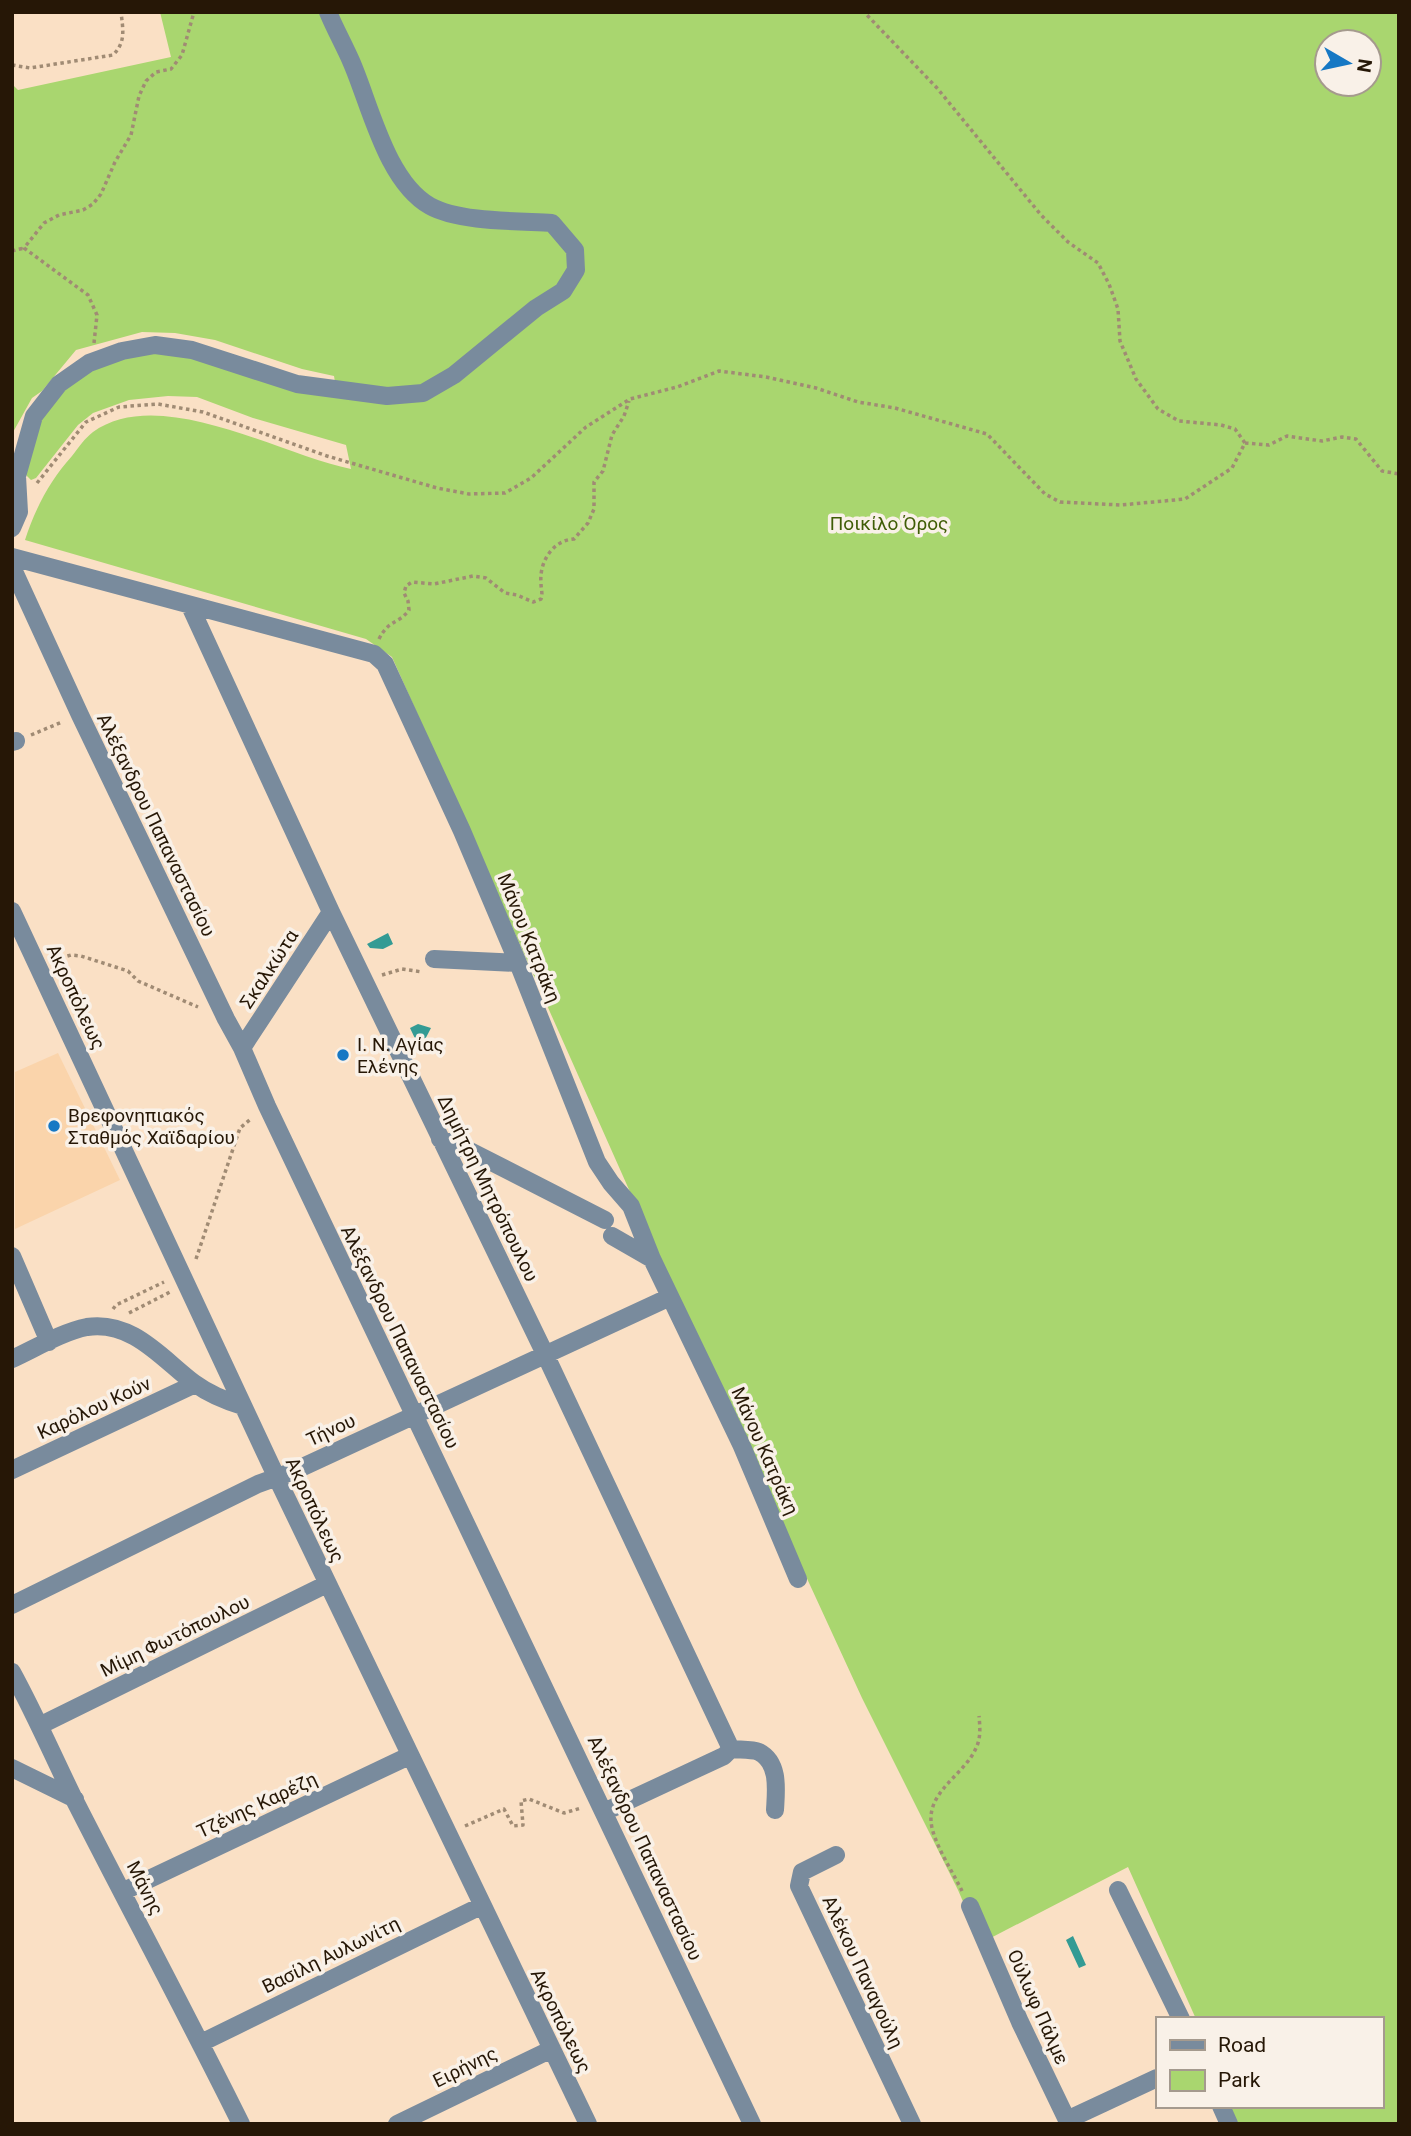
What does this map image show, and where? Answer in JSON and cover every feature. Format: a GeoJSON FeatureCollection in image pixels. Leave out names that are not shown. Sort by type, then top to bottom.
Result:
{"type":"FeatureCollection","features":[{"type":"Feature","properties":{"kind":"street"},"geometry":{"type":"LineString","coordinates":[[12,528],[19,512],[17,476],[34,416],[59,384],[89,363],[122,351],[155,345],[192,349],[297,384],[387,396],[423,393],[454,375],[536,308],[563,291],[576,270],[575,250],[552,223],[486,220],[431,207],[406,183],[394,167],[381,141],[352,61],[328,12]]}},
{"type":"Feature","properties":{"kind":"street"},"geometry":{"type":"LineString","coordinates":[[12,557],[374,654]]}},
{"type":"Feature","properties":{"kind":"street","name":"Αλέξανδρου Παπαναστασίου"},"geometry":{"type":"LineString","coordinates":[[12,567],[80,715],[242,1048],[267,1106],[752,2124]]}},
{"type":"Feature","properties":{"kind":"street","name":"Δημήτρη Μητρόπουλου"},"geometry":{"type":"LineString","coordinates":[[190,606],[331,912],[545,1354],[731,1749]]}},
{"type":"Feature","properties":{"kind":"street","name":"Μάνου Κατράκη"},"geometry":{"type":"LineString","coordinates":[[374,654],[385,664],[462,831],[597,1162],[611,1184],[631,1206],[652,1259],[741,1444],[798,1579]]}},
{"type":"Feature","properties":{"kind":"street","name":"Ακροπόλεως"},"geometry":{"type":"LineString","coordinates":[[12,911],[275,1476],[588,2124]]}},
{"type":"Feature","properties":{"kind":"street","name":"Σκαλκώτα"},"geometry":{"type":"LineString","coordinates":[[242,1048],[331,912]]}},
{"type":"Feature","properties":{"kind":"street"},"geometry":{"type":"LineString","coordinates":[[435,959],[518,963]]}},
{"type":"Feature","properties":{"kind":"street"},"geometry":{"type":"LineString","coordinates":[[440,1139],[466,1149],[609,1228],[652,1259]]}},
{"type":"Feature","properties":{"kind":"street"},"geometry":{"type":"LineString","coordinates":[[12,1256],[49,1342]]}},
{"type":"Feature","properties":{"kind":"street","name":"Τήνου"},"geometry":{"type":"LineString","coordinates":[[12,1605],[275,1476],[294,1471],[670,1297]]}},
{"type":"Feature","properties":{"kind":"street"},"geometry":{"type":"LineString","coordinates":[[12,1359],[83,1328],[98,1326],[138,1338],[164,1356],[195,1384],[224,1401],[243,1406]]}},
{"type":"Feature","properties":{"kind":"street","name":"Καρόλου Κούν"},"geometry":{"type":"LineString","coordinates":[[12,1470],[195,1384]]}},
{"type":"Feature","properties":{"kind":"street","name":"Μίμη Φωτόπουλου"},"geometry":{"type":"LineString","coordinates":[[41,1725],[327,1584]]}},
{"type":"Feature","properties":{"kind":"street","name":"Μάνης"},"geometry":{"type":"LineString","coordinates":[[12,1672],[241,2124]]}},
{"type":"Feature","properties":{"kind":"street"},"geometry":{"type":"LineString","coordinates":[[602,1808],[724,1756],[731,1749],[759,1752],[772,1765],[776,1783],[775,1810]]}},
{"type":"Feature","properties":{"kind":"street","name":"Τζένης Καρέζη"},"geometry":{"type":"LineString","coordinates":[[124,1891],[409,1756]]}},
{"type":"Feature","properties":{"kind":"street"},"geometry":{"type":"LineString","coordinates":[[12,1768],[75,1799]]}},
{"type":"Feature","properties":{"kind":"street","name":"Αλέκου Παναγούλη"},"geometry":{"type":"LineString","coordinates":[[836,1855],[802,1872],[799,1886],[912,2124]]}},
{"type":"Feature","properties":{"kind":"street"},"geometry":{"type":"LineString","coordinates":[[1118,1890],[1180,2017]]}},
{"type":"Feature","properties":{"kind":"street","name":"Βασίλη Αυλωνίτη"},"geometry":{"type":"LineString","coordinates":[[201,2043],[481,1906]]}},
{"type":"Feature","properties":{"kind":"street","name":"Ούλωφ Πάλμε"},"geometry":{"type":"LineString","coordinates":[[970,1906],[1020,2022],[1068,2122]]}},
{"type":"Feature","properties":{"kind":"street","name":"Ειρήνης"},"geometry":{"type":"LineString","coordinates":[[397,2124],[552,2049]]}},
{"type":"Feature","properties":{"kind":"street"},"geometry":{"type":"LineString","coordinates":[[1068,2122],[1156,2078]]}},
{"type":"Feature","properties":{"kind":"street"},"geometry":{"type":"LineString","coordinates":[[1222,2108],[1229,2124]]}},
{"type":"Feature","properties":{"kind":"path"},"geometry":{"type":"LineString","coordinates":[[12,65],[30,68],[113,55],[121,46],[121,12]]}},
{"type":"Feature","properties":{"kind":"path"},"geometry":{"type":"LineString","coordinates":[[12,251],[24,248],[44,223],[59,215],[83,210],[93,204],[101,194],[114,162],[131,135],[139,96],[146,81],[156,72],[171,69],[182,55],[194,12]]}},
{"type":"Feature","properties":{"kind":"path"},"geometry":{"type":"LineString","coordinates":[[864,12],[937,89],[1041,215],[1068,242],[1098,263],[1110,284],[1118,309],[1120,341],[1136,379],[1158,409],[1179,421],[1235,429],[1245,443],[1269,445],[1287,436],[1322,441],[1342,437],[1356,439],[1382,471],[1399,474]]}},
{"type":"Feature","properties":{"kind":"path"},"geometry":{"type":"LineString","coordinates":[[24,248],[88,295],[97,315],[89,363]]}},
{"type":"Feature","properties":{"kind":"path"},"geometry":{"type":"LineString","coordinates":[[34,487],[86,422],[119,407],[158,404],[203,412],[327,456],[438,488],[469,494],[505,493],[531,478],[586,427],[630,399],[677,387],[719,371],[766,377],[816,388],[858,402],[895,408],[986,434],[1045,494],[1060,502],[1140,504],[1185,499],[1232,468],[1245,443]]}},
{"type":"Feature","properties":{"kind":"path"},"geometry":{"type":"LineString","coordinates":[[374,654],[386,626],[404,617],[409,610],[404,593],[406,586],[412,582],[434,584],[473,576],[486,578],[505,593],[533,602],[541,599],[541,582],[547,554],[565,540],[574,539],[588,523],[594,509],[594,482],[603,471],[612,435],[624,416],[630,399]]}},
{"type":"Feature","properties":{"kind":"path"},"geometry":{"type":"LineString","coordinates":[[14,741],[80,715]]}},
{"type":"Feature","properties":{"kind":"path"},"geometry":{"type":"LineString","coordinates":[[71,955],[128,971],[138,981],[226,1019]]}},
{"type":"Feature","properties":{"kind":"path"},"geometry":{"type":"LineString","coordinates":[[203,1239],[240,1128],[267,1106]]}},
{"type":"Feature","properties":{"kind":"path"},"geometry":{"type":"LineString","coordinates":[[116,1305],[184,1279]]}},
{"type":"Feature","properties":{"kind":"path"},"geometry":{"type":"LineString","coordinates":[[123,1316],[184,1279]]}},
{"type":"Feature","properties":{"kind":"path"},"geometry":{"type":"LineString","coordinates":[[970,1906],[935,1836],[931,1822],[932,1808],[941,1793],[977,1746],[979,1716]]}},
{"type":"Feature","properties":{"kind":"path"},"geometry":{"type":"LineString","coordinates":[[447,1834],[504,1809],[513,1826],[523,1825],[521,1801],[529,1799],[564,1812],[602,1808]]}},
{"type":"Feature","properties":{"kind":"shaded area","name":"Βρεφονηπιακός Σταθμός Χαϊδαρίου"},"geometry":{"type":"Polygon","coordinates":[[[58,1053],[120,1180],[15,1229],[15,1072],[58,1053]]]}},
{"type":"Feature","properties":{"kind":"green space","name":"Ποικίλο Όρος"},"geometry":{"type":"Polygon","coordinates":[[[160,12],[1399,12],[1399,2124],[1237,2124],[1231,2108],[1383,2108],[1383,2017],[1195,2017],[1128,1867],[981,1943],[958,1890],[862,1698],[659,1257],[392,657],[366,639],[25,540],[44,495],[64,465],[93,432],[120,419],[152,416],[185,419],[220,427],[351,469],[346,445],[253,418],[197,397],[168,396],[129,400],[93,413],[78,425],[36,478],[31,480],[26,475],[40,417],[63,386],[92,367],[158,350],[337,394],[334,376],[302,369],[215,340],[175,333],[142,332],[76,350],[42,391],[32,398],[12,434],[12,84],[18,90],[171,57],[160,12]]]}},
{"type":"Feature","properties":{"kind":"water"},"geometry":{"type":"Polygon","coordinates":[[[388,933],[393,944],[383,949],[370,948],[367,944],[388,933]]]}},
{"type":"Feature","properties":{"kind":"water"},"geometry":{"type":"Polygon","coordinates":[[[418,1024],[431,1028],[420,1049],[410,1028],[418,1024]]]}},
{"type":"Feature","properties":{"kind":"water"},"geometry":{"type":"Polygon","coordinates":[[[1073,1936],[1086,1965],[1079,1968],[1066,1940],[1073,1936]]]}},
{"type":"Feature","properties":{"kind":"place","name":"Ι. Ν. Αγίας Ελένης"},"geometry":{"type":"Point","coordinates":[343,1055]}},
{"type":"Feature","properties":{"kind":"place","name":"Βρεφονηπιακός Σταθμός Χαϊδαρίου"},"geometry":{"type":"Point","coordinates":[54,1126]}}]}
